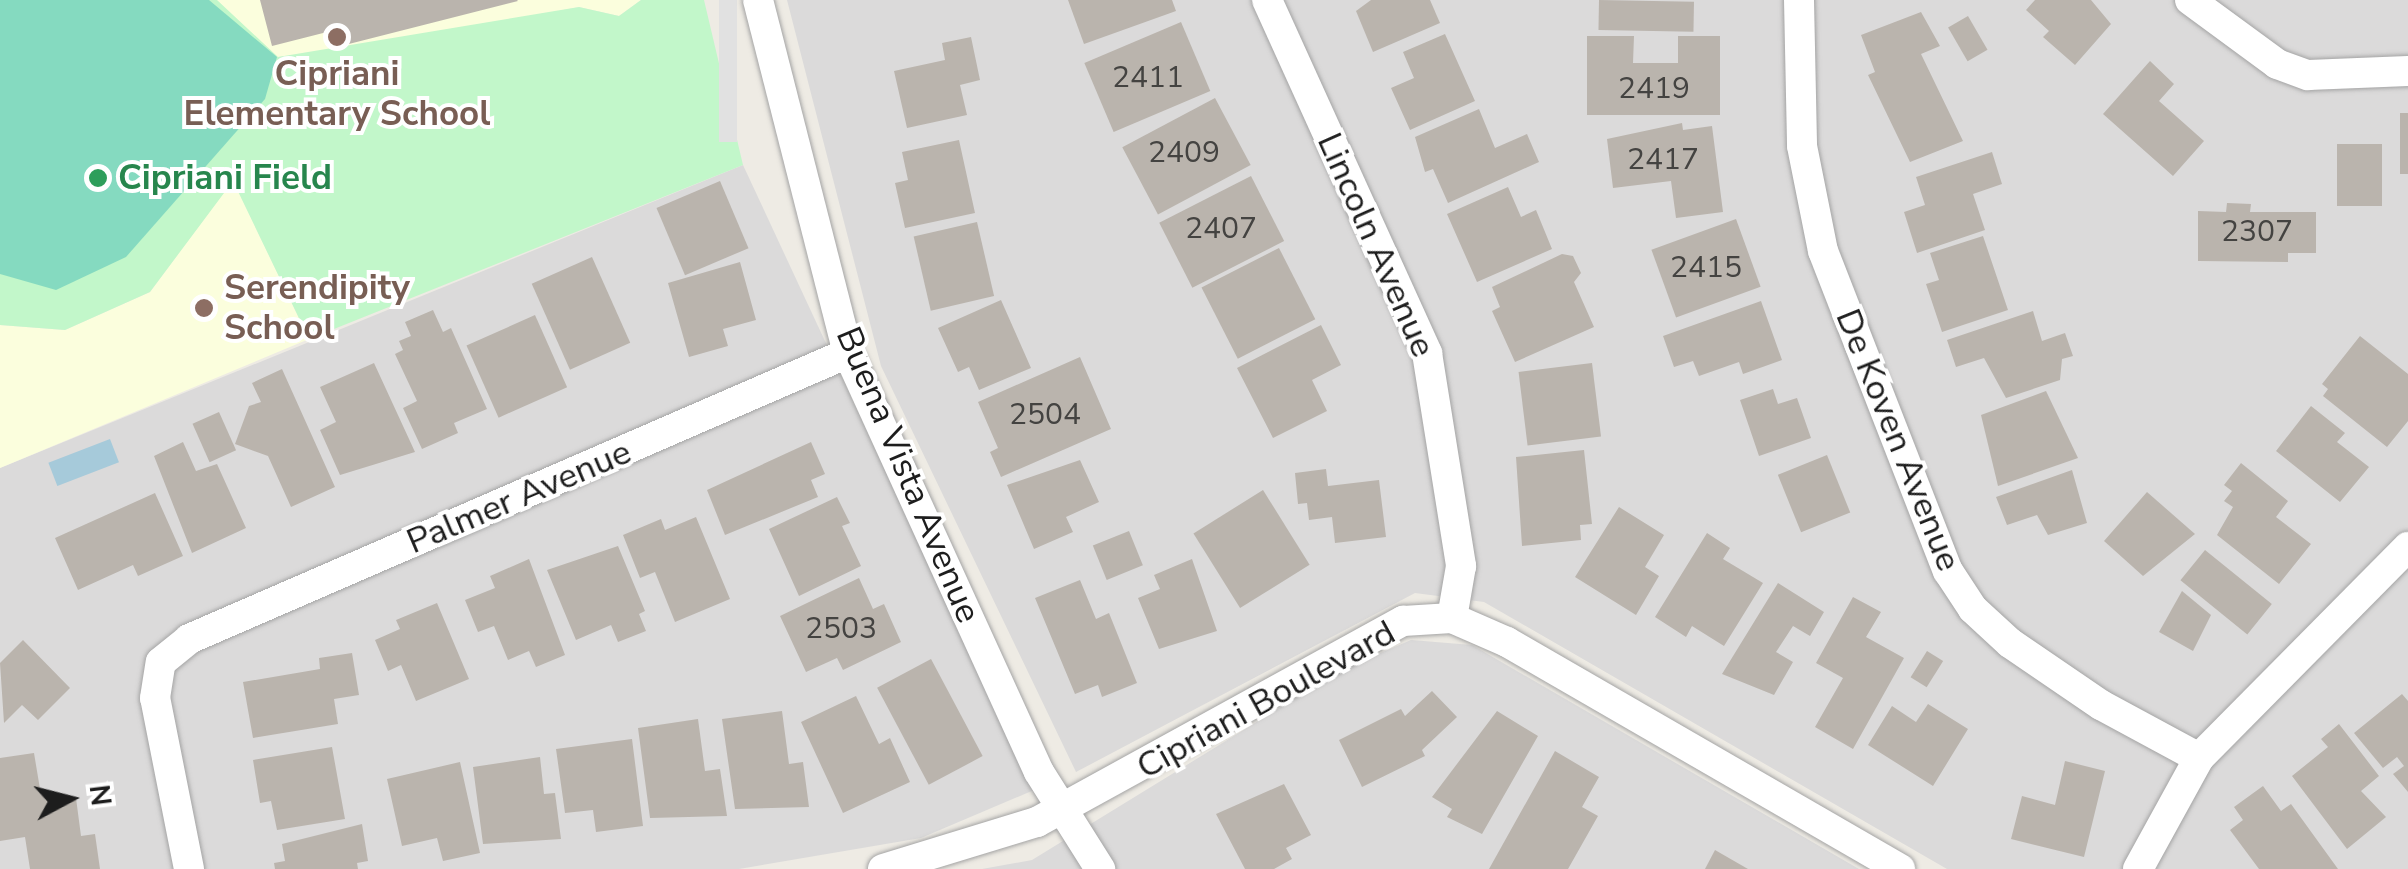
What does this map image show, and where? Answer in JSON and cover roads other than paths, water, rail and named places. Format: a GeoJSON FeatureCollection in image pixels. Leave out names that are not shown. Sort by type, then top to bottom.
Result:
{"type":"FeatureCollection","features":[{"type":"Feature","properties":{"kind":"street","name":"Buena Vista Avenue"},"geometry":{"type":"LineString","coordinates":[[758,0],[848,354],[1039,772],[1066,809],[1100,869]]}},
{"type":"Feature","properties":{"kind":"street","name":"Lincoln Avenue"},"geometry":{"type":"LineString","coordinates":[[1266,0],[1427,354],[1462,566],[1452,618]]}},
{"type":"Feature","properties":{"kind":"street","name":"De Koven Avenue"},"geometry":{"type":"LineString","coordinates":[[1799,0],[1802,146],[1823,252],[1948,571],[1972,609],[2010,643],[2101,705],[2199,758]]}},
{"type":"Feature","properties":{"kind":"street"},"geometry":{"type":"LineString","coordinates":[[2190,0],[2277,64],[2308,75],[2408,71]]}},
{"type":"Feature","properties":{"kind":"street","name":"Palmer Avenue"},"geometry":{"type":"LineString","coordinates":[[188,869],[155,698],[160,662],[188,639],[848,354]]}},
{"type":"Feature","properties":{"kind":"street"},"geometry":{"type":"LineString","coordinates":[[2138,869],[2199,758],[2408,547]]}},
{"type":"Feature","properties":{"kind":"street","name":"Cipriani Boulevard"},"geometry":{"type":"LineString","coordinates":[[883,869],[994,840],[1066,809],[1403,620],[1452,618],[1507,642],[1900,869]]}},
{"type":"Feature","properties":{"kind":"water"},"geometry":{"type":"Polygon","coordinates":[[[110,439],[119,462],[57,486],[48,463],[110,439]]]}},
{"type":"Feature","properties":{"kind":"place","name":"Cipriani Elementary School"},"geometry":{"type":"Point","coordinates":[337,37]}},
{"type":"Feature","properties":{"kind":"place","name":"Cipriani Field"},"geometry":{"type":"Point","coordinates":[98,178]}},
{"type":"Feature","properties":{"kind":"place","name":"Serendipity School"},"geometry":{"type":"Point","coordinates":[204,308]}}]}
